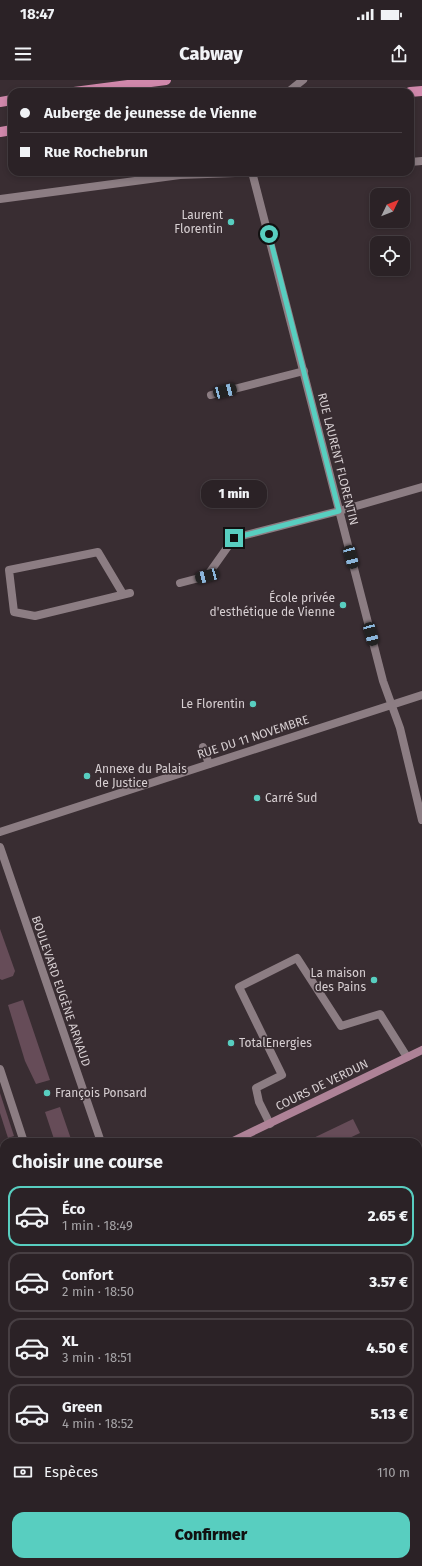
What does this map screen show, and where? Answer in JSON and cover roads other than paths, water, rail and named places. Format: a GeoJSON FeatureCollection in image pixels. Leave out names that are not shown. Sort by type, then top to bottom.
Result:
{"type":"FeatureCollection","features":[{"type":"Feature","properties":{"kind":"main road"},"geometry":{"type":"LineString","coordinates":[[105,88],[166,80]]}},
{"type":"Feature","properties":{"kind":"main road","name":"COURS DE VERDUN"},"geometry":{"type":"LineString","coordinates":[[240,1138],[422,1050]]}},
{"type":"Feature","properties":{"kind":"street"},"geometry":{"type":"LineString","coordinates":[[293,88],[303,80]]}},
{"type":"Feature","properties":{"kind":"street"},"geometry":{"type":"LineString","coordinates":[[0,200],[173,176]]}},
{"type":"Feature","properties":{"kind":"street","name":"RUE LAURENT FLORENTIN"},"geometry":{"type":"LineString","coordinates":[[253,176],[383,681],[400,728],[422,820]]}},
{"type":"Feature","properties":{"kind":"street"},"geometry":{"type":"LineString","coordinates":[[211,395],[304,371]]}},
{"type":"Feature","properties":{"kind":"street"},"geometry":{"type":"LineString","coordinates":[[180,583],[207,576],[234,538],[339,511],[422,487]]}},
{"type":"Feature","properties":{"kind":"street"},"geometry":{"type":"LineString","coordinates":[[98,552],[127,594],[35,616],[14,612],[9,570],[98,552]]}},
{"type":"Feature","properties":{"kind":"street","name":"RUE DU 11 NOVEMBRE"},"geometry":{"type":"LineString","coordinates":[[0,832],[422,695]]}},
{"type":"Feature","properties":{"kind":"street"},"geometry":{"type":"LineString","coordinates":[[204,747],[209,764]]}},
{"type":"Feature","properties":{"kind":"street","name":"BOULEVARD EUGÈNE ARNAUD"},"geometry":{"type":"LineString","coordinates":[[0,847],[99,1138]]}},
{"type":"Feature","properties":{"kind":"street"},"geometry":{"type":"LineString","coordinates":[[270,1124],[259,1102],[256,1088],[282,1075],[239,987],[297,958],[341,1026],[380,1014],[407,1057]]}},
{"type":"Feature","properties":{"kind":"street"},"geometry":{"type":"LineString","coordinates":[[0,1070],[23,1138]]}},
{"type":"Feature","properties":{"kind":"place","name":"Laurent Florentin"},"geometry":{"type":"Point","coordinates":[231,222]}},
{"type":"Feature","properties":{"kind":"place","name":"École privée d'esthétique de Vienne"},"geometry":{"type":"Point","coordinates":[343,605]}},
{"type":"Feature","properties":{"kind":"place","name":"Le Florentin"},"geometry":{"type":"Point","coordinates":[253,704]}},
{"type":"Feature","properties":{"kind":"place","name":"Annexe du Palais de Justice"},"geometry":{"type":"Point","coordinates":[87,776]}},
{"type":"Feature","properties":{"kind":"place","name":"Carré Sud"},"geometry":{"type":"Point","coordinates":[257,798]}},
{"type":"Feature","properties":{"kind":"place","name":"La maison des Pains"},"geometry":{"type":"Point","coordinates":[374,980]}},
{"type":"Feature","properties":{"kind":"place","name":"TotalEnergies"},"geometry":{"type":"Point","coordinates":[231,1043]}},
{"type":"Feature","properties":{"kind":"place","name":"François Ponsard"},"geometry":{"type":"Point","coordinates":[47,1093]}}]}
